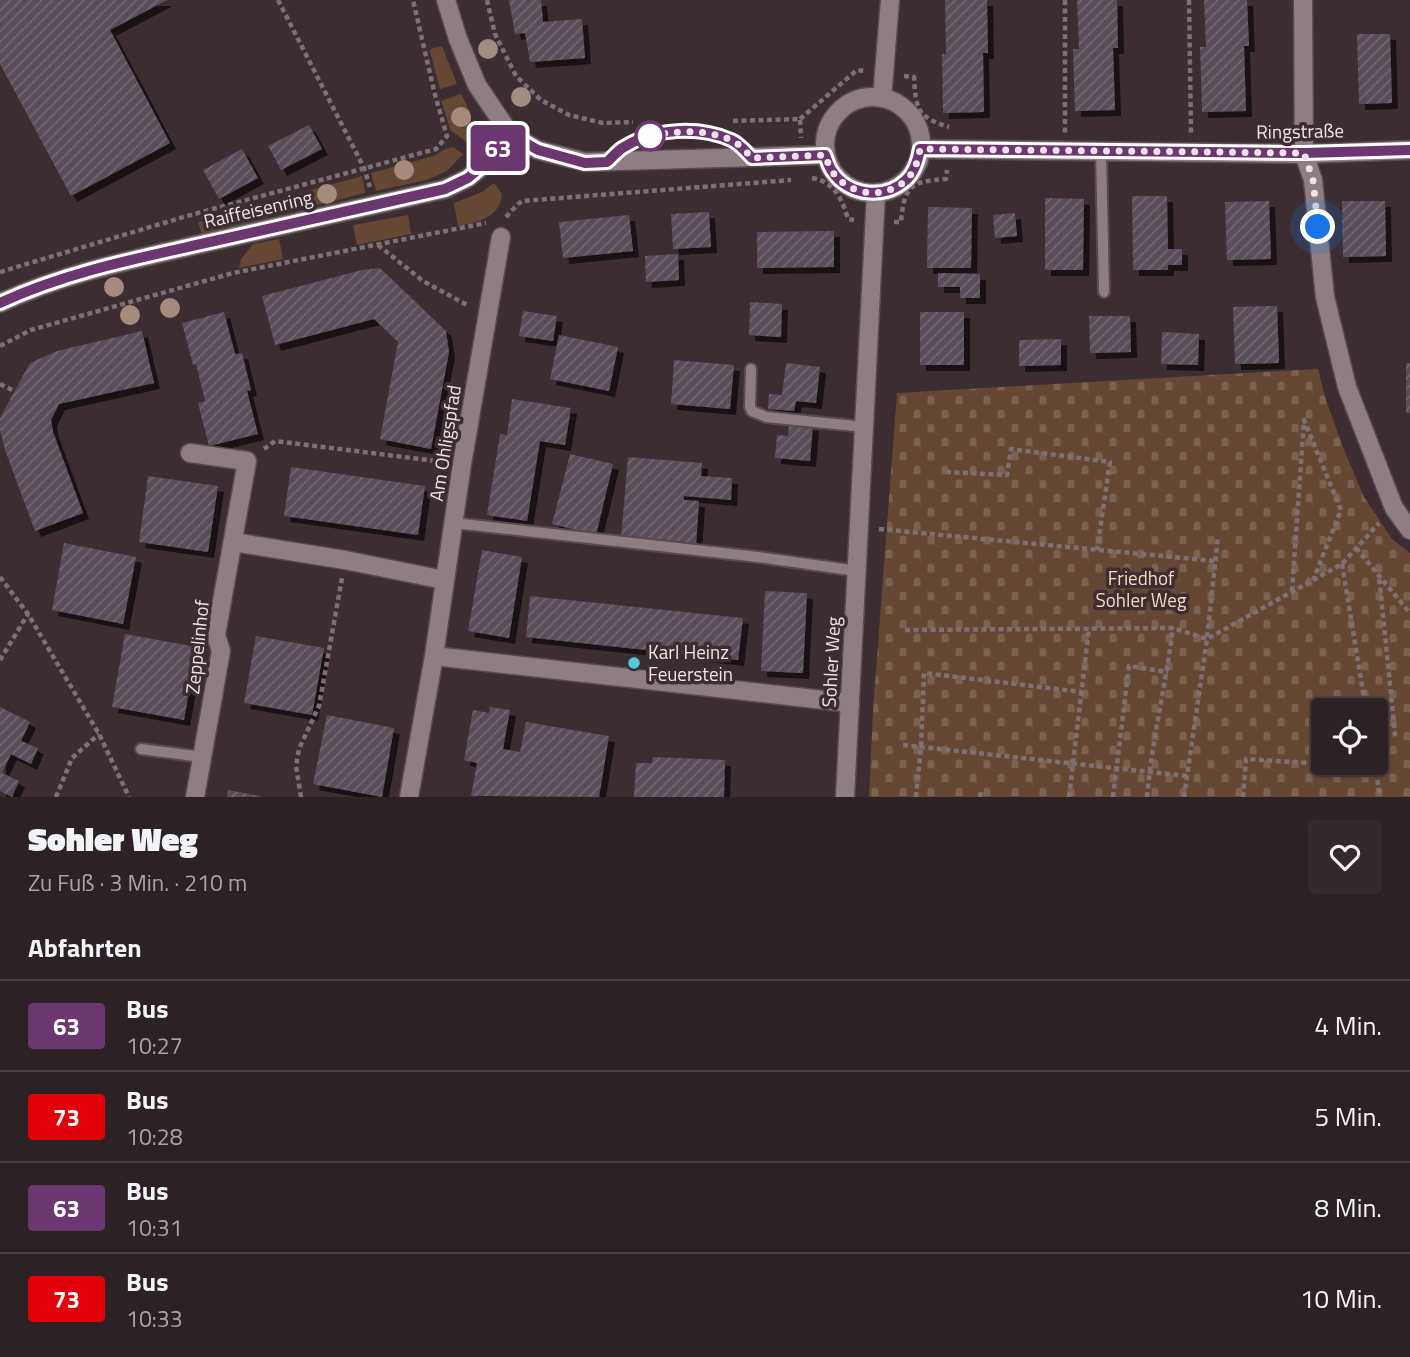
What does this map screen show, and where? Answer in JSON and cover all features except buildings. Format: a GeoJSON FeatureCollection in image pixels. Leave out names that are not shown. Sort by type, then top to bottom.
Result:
{"type":"FeatureCollection","features":[{"type":"Feature","properties":{"kind":"street"},"geometry":{"type":"LineString","coordinates":[[446,0],[477,85],[510,134],[538,150],[585,163],[825,155]]}},
{"type":"Feature","properties":{"kind":"street"},"geometry":{"type":"LineString","coordinates":[[882,98],[890,0]]}},
{"type":"Feature","properties":{"kind":"street"},"geometry":{"type":"LineString","coordinates":[[1303,0],[1304,153],[1313,180],[1325,297],[1347,387],[1394,508],[1410,530]]}},
{"type":"Feature","properties":{"kind":"street"},"geometry":{"type":"LineString","coordinates":[[863,98],[882,98],[893,102],[911,116],[920,138],[920,149],[916,166],[906,180],[893,189],[876,193],[859,192],[844,184],[832,171],[825,155],[825,137],[832,119],[845,106],[863,98]]}},
{"type":"Feature","properties":{"kind":"street","name":"Raiffeisenring"},"geometry":{"type":"LineString","coordinates":[[0,303],[50,282],[134,259],[445,189],[468,178],[486,163],[510,134]]}},
{"type":"Feature","properties":{"kind":"street","name":"Ringstraße"},"geometry":{"type":"LineString","coordinates":[[920,149],[1304,153],[1410,150]]}},
{"type":"Feature","properties":{"kind":"street","name":"Sohler Weg"},"geometry":{"type":"LineString","coordinates":[[845,797],[876,193]]}},
{"type":"Feature","properties":{"kind":"street","name":"Am Ohligspfad"},"geometry":{"type":"LineString","coordinates":[[409,797],[501,237]]}},
{"type":"Feature","properties":{"kind":"street","name":"Zeppelinhof"},"geometry":{"type":"LineString","coordinates":[[190,453],[247,461],[216,635],[221,651],[195,797]]}},
{"type":"Feature","properties":{"kind":"street"},"geometry":{"type":"LineString","coordinates":[[233,542],[345,560],[444,580]]}},
{"type":"Feature","properties":{"kind":"street"},"geometry":{"type":"LineString","coordinates":[[434,656],[850,703]]}},
{"type":"Feature","properties":{"kind":"lane"},"geometry":{"type":"LineString","coordinates":[[607,162],[622,148],[645,137],[669,132],[701,132],[733,140],[752,158]]}},
{"type":"Feature","properties":{"kind":"lane"},"geometry":{"type":"LineString","coordinates":[[1101,151],[1104,292]]}},
{"type":"Feature","properties":{"kind":"lane"},"geometry":{"type":"LineString","coordinates":[[751,369],[752,411],[766,417],[865,427]]}},
{"type":"Feature","properties":{"kind":"lane"},"geometry":{"type":"LineString","coordinates":[[454,523],[758,557],[857,571]]}},
{"type":"Feature","properties":{"kind":"lane"},"geometry":{"type":"LineString","coordinates":[[141,748],[202,757]]}},
{"type":"Feature","properties":{"kind":"path"},"geometry":{"type":"LineString","coordinates":[[278,0],[364,168],[375,205]]}},
{"type":"Feature","properties":{"kind":"path"},"geometry":{"type":"LineString","coordinates":[[0,272],[187,216],[436,149],[447,136],[413,0]]}},
{"type":"Feature","properties":{"kind":"path"},"geometry":{"type":"LineString","coordinates":[[487,0],[495,34],[516,76],[541,100],[569,115],[603,123],[642,122]]}},
{"type":"Feature","properties":{"kind":"path"},"geometry":{"type":"LineString","coordinates":[[1065,0],[1065,151]]}},
{"type":"Feature","properties":{"kind":"path"},"geometry":{"type":"LineString","coordinates":[[1189,0],[1191,152]]}},
{"type":"Feature","properties":{"kind":"path"},"geometry":{"type":"LineString","coordinates":[[417,18],[429,16]]}},
{"type":"Feature","properties":{"kind":"path"},"geometry":{"type":"LineString","coordinates":[[501,237],[504,219],[523,201],[815,178],[831,186],[842,199],[848,219],[901,222],[903,201],[913,187],[924,180],[946,178],[950,127],[933,122],[920,112],[915,100],[914,77],[857,70],[800,120],[721,121]]}},
{"type":"Feature","properties":{"kind":"path"},"geometry":{"type":"LineString","coordinates":[[800,120],[801,156]]}},
{"type":"Feature","properties":{"kind":"path"},"geometry":{"type":"LineString","coordinates":[[0,346],[31,330],[233,273],[504,219]]}},
{"type":"Feature","properties":{"kind":"path"},"geometry":{"type":"LineString","coordinates":[[377,244],[423,281],[487,316]]}},
{"type":"Feature","properties":{"kind":"path"},"geometry":{"type":"LineString","coordinates":[[0,384],[14,391]]}},
{"type":"Feature","properties":{"kind":"path"},"geometry":{"type":"LineString","coordinates":[[1292,591],[1304,420],[1341,510],[1314,579]]}},
{"type":"Feature","properties":{"kind":"path"},"geometry":{"type":"LineString","coordinates":[[275,441],[462,464]]}},
{"type":"Feature","properties":{"kind":"path"},"geometry":{"type":"LineString","coordinates":[[946,472],[1007,475],[1011,449],[1110,462],[1097,550]]}},
{"type":"Feature","properties":{"kind":"path"},"geometry":{"type":"LineString","coordinates":[[905,630],[1173,628],[1208,639],[1342,564],[1394,508]]}},
{"type":"Feature","properties":{"kind":"path"},"geometry":{"type":"LineString","coordinates":[[878,529],[1216,561]]}},
{"type":"Feature","properties":{"kind":"path"},"geometry":{"type":"LineString","coordinates":[[1184,797],[1208,639],[1218,536]]}},
{"type":"Feature","properties":{"kind":"path"},"geometry":{"type":"LineString","coordinates":[[1356,548],[1410,612]]}},
{"type":"Feature","properties":{"kind":"path"},"geometry":{"type":"LineString","coordinates":[[301,797],[296,766],[299,749],[319,706],[345,560]]}},
{"type":"Feature","properties":{"kind":"path"},"geometry":{"type":"LineString","coordinates":[[1342,564],[1364,698]]}},
{"type":"Feature","properties":{"kind":"path"},"geometry":{"type":"LineString","coordinates":[[1379,576],[1395,734],[1388,735]]}},
{"type":"Feature","properties":{"kind":"path"},"geometry":{"type":"LineString","coordinates":[[0,577],[28,614],[99,734],[129,797]]}},
{"type":"Feature","properties":{"kind":"path"},"geometry":{"type":"LineString","coordinates":[[0,660],[28,614]]}},
{"type":"Feature","properties":{"kind":"path"},"geometry":{"type":"LineString","coordinates":[[1069,797],[1089,628]]}},
{"type":"Feature","properties":{"kind":"path"},"geometry":{"type":"LineString","coordinates":[[1147,797],[1173,628]]}},
{"type":"Feature","properties":{"kind":"path"},"geometry":{"type":"LineString","coordinates":[[1113,797],[1129,666],[1168,672]]}},
{"type":"Feature","properties":{"kind":"path"},"geometry":{"type":"LineString","coordinates":[[915,797],[921,747],[924,673],[1082,692]]}},
{"type":"Feature","properties":{"kind":"path"},"geometry":{"type":"LineString","coordinates":[[56,797],[72,758],[99,734]]}},
{"type":"Feature","properties":{"kind":"path"},"geometry":{"type":"LineString","coordinates":[[903,745],[1188,776]]}},
{"type":"Feature","properties":{"kind":"path"},"geometry":{"type":"LineString","coordinates":[[1243,797],[1246,759],[1311,763]]}},
{"type":"Feature","properties":{"kind":"path"},"geometry":{"type":"LineString","coordinates":[[1377,775],[1380,797]]}},
{"type":"Feature","properties":{"kind":"green space"},"geometry":{"type":"Polygon","coordinates":[[[442,46],[457,84],[440,89],[430,51],[442,46]]]}},
{"type":"Feature","properties":{"kind":"green space"},"geometry":{"type":"Polygon","coordinates":[[[461,94],[471,117],[467,142],[451,131],[441,101],[461,94]]]}},
{"type":"Feature","properties":{"kind":"green space"},"geometry":{"type":"Polygon","coordinates":[[[453,147],[463,154],[447,171],[427,180],[376,191],[371,173],[434,156],[453,147]]]}},
{"type":"Feature","properties":{"kind":"green space"},"geometry":{"type":"Polygon","coordinates":[[[362,176],[365,193],[202,234],[198,222],[362,176]]]}},
{"type":"Feature","properties":{"kind":"green space"},"geometry":{"type":"Polygon","coordinates":[[[494,183],[502,194],[497,209],[487,218],[458,226],[454,203],[482,192],[494,183]]]}},
{"type":"Feature","properties":{"kind":"green space"},"geometry":{"type":"Polygon","coordinates":[[[408,215],[411,234],[357,245],[353,225],[408,215]]]}},
{"type":"Feature","properties":{"kind":"green space"},"geometry":{"type":"Polygon","coordinates":[[[279,239],[283,259],[239,268],[241,259],[253,244],[279,239]]]}},
{"type":"Feature","properties":{"kind":"green space","name":"Friedhof Sohler Weg"},"geometry":{"type":"Polygon","coordinates":[[[1318,369],[1344,450],[1364,497],[1392,539],[1410,553],[1410,797],[869,797],[897,393],[1318,369]]]}},
{"type":"Feature","properties":{"kind":"bus line","name":"63"},"geometry":{"type":"LineString","coordinates":[[0,303],[71,275],[445,189],[468,178],[486,163],[510,134],[538,150],[585,163],[607,162],[622,148],[645,137],[669,132],[701,132],[733,140],[752,158],[825,155],[832,171],[844,184],[859,192],[876,193],[893,189],[906,180],[916,166],[920,149],[1304,153],[1410,150]]}},
{"type":"Feature","properties":{"kind":"place","name":"Karl Heinz Feuerstein"},"geometry":{"type":"Point","coordinates":[634,663]}},
{"type":"Feature","properties":{"kind":"route"},"geometry":{"type":"LineString","coordinates":[[650,136],[645,137],[669,132],[701,132],[733,140],[752,158],[825,155],[832,171],[844,184],[859,192],[876,193],[893,189],[906,180],[916,166],[920,149],[1304,153],[1313,180],[1318,227]]}}]}
